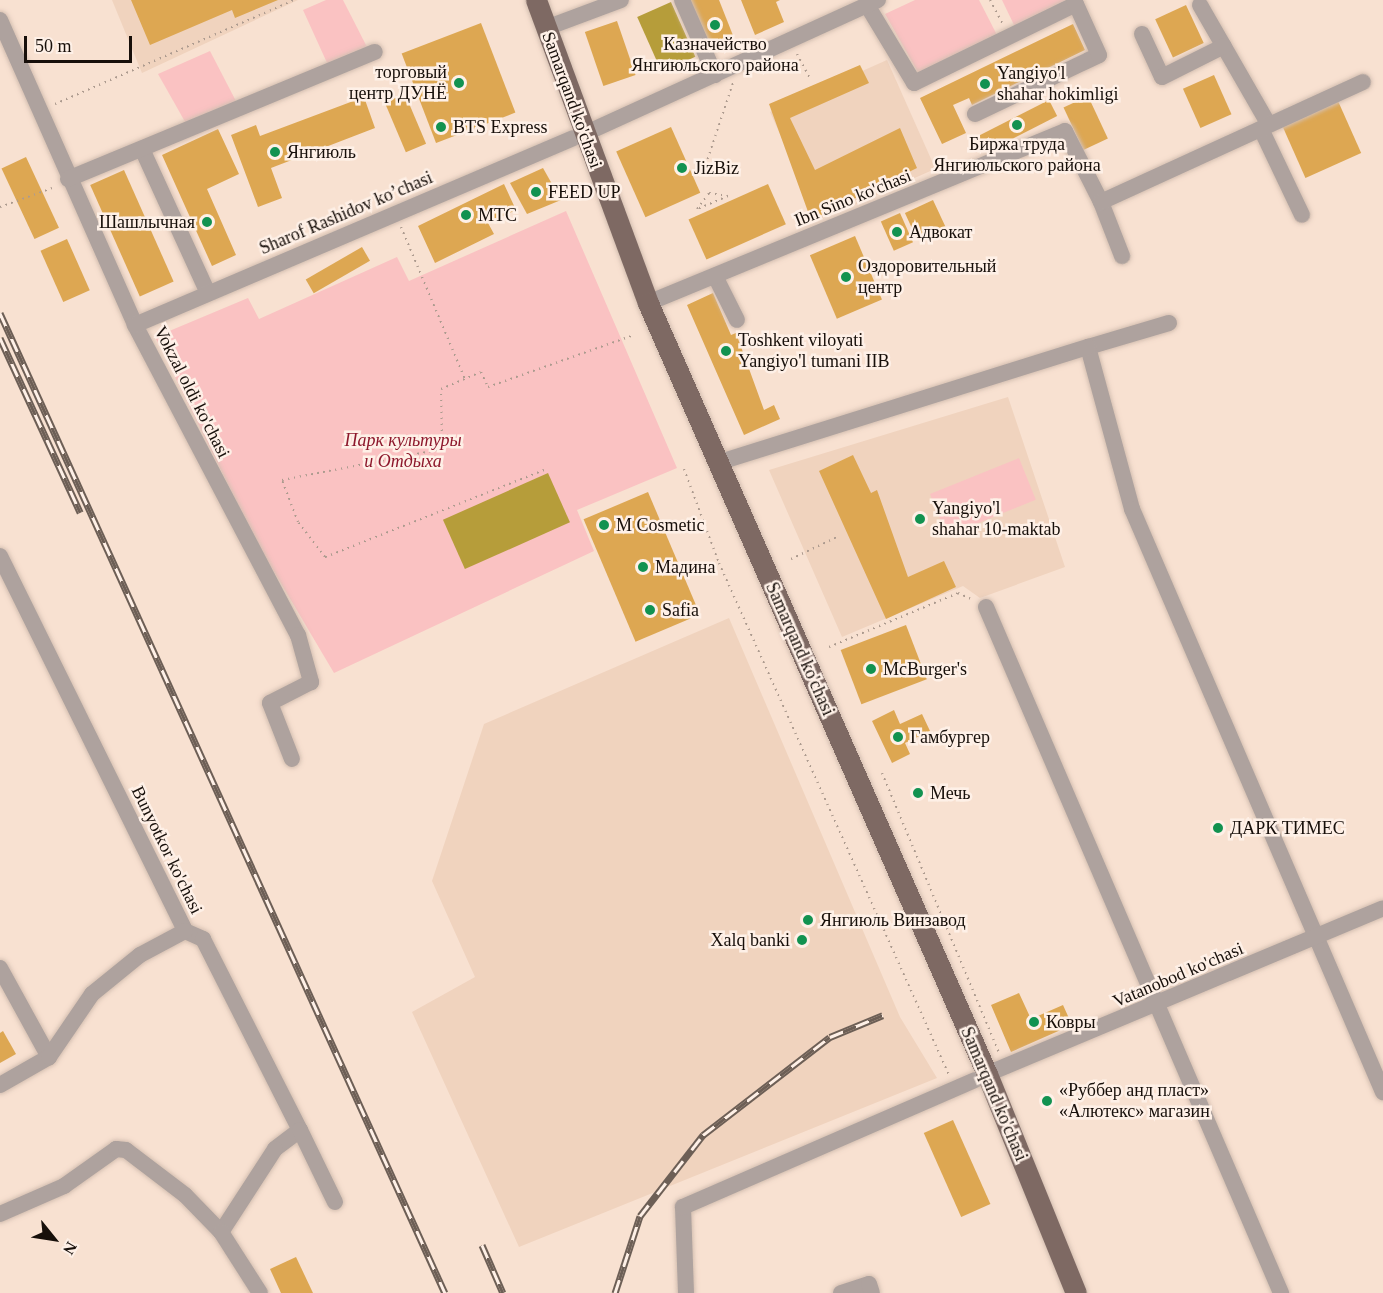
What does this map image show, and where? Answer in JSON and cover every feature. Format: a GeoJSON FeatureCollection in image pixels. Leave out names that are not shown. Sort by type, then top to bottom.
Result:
{"type":"FeatureCollection","features":[{"type":"Feature","properties":{"kind":"main road","name":"Samarqand ko'chasi"},"geometry":{"type":"LineString","coordinates":[[521,0],[648,303],[712,465]]}},
{"type":"Feature","properties":{"kind":"main road","name":"Samarqand ko'chasi"},"geometry":{"type":"LineString","coordinates":[[536,0],[579,136],[712,465],[989,1074],[1076,1293]]}},
{"type":"Feature","properties":{"kind":"main road","name":"Samarqand ko'chasi"},"geometry":{"type":"LineString","coordinates":[[989,1074],[1060,1293]]}},
{"type":"Feature","properties":{"kind":"street"},"geometry":{"type":"LineString","coordinates":[[682,0],[715,75]]}},
{"type":"Feature","properties":{"kind":"street"},"geometry":{"type":"LineString","coordinates":[[546,28],[611,2]]}},
{"type":"Feature","properties":{"kind":"street"},"geometry":{"type":"LineString","coordinates":[[873,3],[914,83],[1075,2],[1099,55],[975,114]]}},
{"type":"Feature","properties":{"kind":"street","name":"Sharof Rashidov ko’chasi"},"geometry":{"type":"LineString","coordinates":[[135,325],[579,136],[873,3]]}},
{"type":"Feature","properties":{"kind":"street"},"geometry":{"type":"LineString","coordinates":[[1200,5],[1224,46],[1265,127],[1302,215]]}},
{"type":"Feature","properties":{"kind":"street","name":"Vokzal oldi ko'chasi"},"geometry":{"type":"LineString","coordinates":[[0,20],[69,182],[135,325],[298,635],[311,682],[270,703],[292,759]]}},
{"type":"Feature","properties":{"kind":"street"},"geometry":{"type":"LineString","coordinates":[[1142,34],[1162,77],[1224,46]]}},
{"type":"Feature","properties":{"kind":"street"},"geometry":{"type":"LineString","coordinates":[[69,182],[142,149],[375,52]]}},
{"type":"Feature","properties":{"kind":"street"},"geometry":{"type":"LineString","coordinates":[[1122,256],[1101,202],[1363,82]]}},
{"type":"Feature","properties":{"kind":"street","name":"Ibn Sino ko'chasi"},"geometry":{"type":"LineString","coordinates":[[648,303],[1065,131],[1101,202]]}},
{"type":"Feature","properties":{"kind":"street"},"geometry":{"type":"LineString","coordinates":[[142,149],[208,293]]}},
{"type":"Feature","properties":{"kind":"street"},"geometry":{"type":"LineString","coordinates":[[715,276],[737,320]]}},
{"type":"Feature","properties":{"kind":"street"},"geometry":{"type":"LineString","coordinates":[[712,465],[1169,323]]}},
{"type":"Feature","properties":{"kind":"street"},"geometry":{"type":"LineString","coordinates":[[1088,347],[1131,508],[1383,1092]]}},
{"type":"Feature","properties":{"kind":"street","name":"Bunyotkor ko'chasi"},"geometry":{"type":"LineString","coordinates":[[0,556],[185,931],[203,939],[335,1202]]}},
{"type":"Feature","properties":{"kind":"street"},"geometry":{"type":"LineString","coordinates":[[986,607],[1281,1293]]}},
{"type":"Feature","properties":{"kind":"street","name":"Vatanobod ko'chasi"},"geometry":{"type":"LineString","coordinates":[[686,1293],[683,1207],[955,1088],[1159,1005],[1383,908]]}},
{"type":"Feature","properties":{"kind":"street"},"geometry":{"type":"LineString","coordinates":[[0,1085],[49,1057],[92,994],[140,955],[185,931]]}},
{"type":"Feature","properties":{"kind":"street"},"geometry":{"type":"LineString","coordinates":[[0,968],[49,1057]]}},
{"type":"Feature","properties":{"kind":"street"},"geometry":{"type":"LineString","coordinates":[[221,1232],[275,1149],[300,1130]]}},
{"type":"Feature","properties":{"kind":"street"},"geometry":{"type":"LineString","coordinates":[[0,1214],[64,1186],[116,1149],[126,1150],[185,1195],[221,1232],[260,1293]]}},
{"type":"Feature","properties":{"kind":"street"},"geometry":{"type":"LineString","coordinates":[[841,1293],[869,1284],[872,1293]]}},
{"type":"Feature","properties":{"kind":"path"},"geometry":{"type":"LineString","coordinates":[[39,111],[294,0]]}},
{"type":"Feature","properties":{"kind":"path"},"geometry":{"type":"LineString","coordinates":[[990,0],[1006,31]]}},
{"type":"Feature","properties":{"kind":"path"},"geometry":{"type":"LineString","coordinates":[[790,41],[810,78]]}},
{"type":"Feature","properties":{"kind":"path"},"geometry":{"type":"LineString","coordinates":[[702,176],[734,85]]}},
{"type":"Feature","properties":{"kind":"path"},"geometry":{"type":"LineString","coordinates":[[0,207],[69,182]]}},
{"type":"Feature","properties":{"kind":"path"},"geometry":{"type":"LineString","coordinates":[[709,193],[728,196],[697,209],[703,201],[709,193]]}},
{"type":"Feature","properties":{"kind":"path"},"geometry":{"type":"LineString","coordinates":[[395,213],[465,379]]}},
{"type":"Feature","properties":{"kind":"path"},"geometry":{"type":"LineString","coordinates":[[544,470],[326,557],[298,522],[282,480],[442,449],[441,389],[481,372],[488,387],[631,336]]}},
{"type":"Feature","properties":{"kind":"path"},"geometry":{"type":"LineString","coordinates":[[684,469],[719,563],[955,1088]]}},
{"type":"Feature","properties":{"kind":"path"},"geometry":{"type":"LineString","coordinates":[[791,559],[839,536]]}},
{"type":"Feature","properties":{"kind":"path"},"geometry":{"type":"LineString","coordinates":[[829,647],[958,593],[986,607]]}},
{"type":"Feature","properties":{"kind":"path"},"geometry":{"type":"LineString","coordinates":[[882,773],[989,1074]]}},
{"type":"Feature","properties":{"kind":"shaded area"},"geometry":{"type":"Polygon","coordinates":[[[112,0],[298,0],[142,73],[112,0]]]}},
{"type":"Feature","properties":{"kind":"shaded area"},"geometry":{"type":"Polygon","coordinates":[[[671,2],[695,57],[662,72],[637,17],[671,2]]]}},
{"type":"Feature","properties":{"kind":"shaded area"},"geometry":{"type":"Polygon","coordinates":[[[887,60],[935,169],[818,221],[770,112],[887,60]]]}},
{"type":"Feature","properties":{"kind":"shaded area","name":"Yangiyo'l shahar 10-maktab"},"geometry":{"type":"Polygon","coordinates":[[[1008,397],[1065,567],[980,598],[963,586],[842,637],[769,470],[1008,397]]]}},
{"type":"Feature","properties":{"kind":"shaded area"},"geometry":{"type":"Polygon","coordinates":[[[548,473],[570,522],[465,569],[443,520],[548,473]]]}},
{"type":"Feature","properties":{"kind":"shaded area"},"geometry":{"type":"Polygon","coordinates":[[[729,618],[900,1017],[937,1078],[519,1247],[412,1012],[475,977],[432,881],[484,724],[729,618]]]}},
{"type":"Feature","properties":{"kind":"green space"},"geometry":{"type":"Polygon","coordinates":[[[326,0],[343,0],[368,49],[328,65],[303,10],[326,0]]]}},
{"type":"Feature","properties":{"kind":"green space"},"geometry":{"type":"Polygon","coordinates":[[[915,0],[979,0],[997,35],[919,74],[885,14],[915,0]]]}},
{"type":"Feature","properties":{"kind":"green space"},"geometry":{"type":"Polygon","coordinates":[[[1002,0],[1069,0],[1015,27],[1002,0]]]}},
{"type":"Feature","properties":{"kind":"green space"},"geometry":{"type":"Polygon","coordinates":[[[210,51],[238,105],[188,127],[158,74],[210,51]]]}},
{"type":"Feature","properties":{"kind":"green space","name":"Парк культуры и Отдыха"},"geometry":{"type":"Polygon","coordinates":[[[566,211],[677,468],[577,510],[594,551],[334,673],[257,543],[155,337],[248,298],[259,319],[397,257],[409,281],[566,211]]]}},
{"type":"Feature","properties":{"kind":"green space"},"geometry":{"type":"Polygon","coordinates":[[[1019,458],[1036,500],[947,536],[930,494],[1019,458]]]}},
{"type":"Feature","properties":{"kind":"building"},"geometry":{"type":"Polygon","coordinates":[[[131,0],[278,0],[235,18],[232,10],[150,45],[131,0]]]}},
{"type":"Feature","properties":{"kind":"building"},"geometry":{"type":"Polygon","coordinates":[[[689,0],[719,0],[734,38],[709,48],[689,0]]]}},
{"type":"Feature","properties":{"kind":"building"},"geometry":{"type":"Polygon","coordinates":[[[741,0],[780,0],[776,2],[784,22],[755,35],[741,0]]]}},
{"type":"Feature","properties":{"kind":"building"},"geometry":{"type":"Polygon","coordinates":[[[1186,5],[1204,43],[1173,57],[1155,19],[1186,5]]]}},
{"type":"Feature","properties":{"kind":"building"},"geometry":{"type":"Polygon","coordinates":[[[617,21],[636,75],[603,86],[585,32],[617,21]]]}},
{"type":"Feature","properties":{"kind":"building"},"geometry":{"type":"Polygon","coordinates":[[[481,23],[515,113],[436,143],[402,53],[481,23]]]}},
{"type":"Feature","properties":{"kind":"building","name":"Yangiyo'l shahar hokimligi"},"geometry":{"type":"Polygon","coordinates":[[[1073,24],[1085,50],[972,105],[969,98],[953,105],[966,133],[942,144],[920,98],[1073,24]]]}},
{"type":"Feature","properties":{"kind":"building"},"geometry":{"type":"Polygon","coordinates":[[[860,65],[869,83],[790,118],[815,170],[900,128],[917,168],[811,220],[769,104],[860,65]]]}},
{"type":"Feature","properties":{"kind":"building"},"geometry":{"type":"Polygon","coordinates":[[[1214,75],[1231,114],[1200,128],[1183,89],[1214,75]]]}},
{"type":"Feature","properties":{"kind":"building"},"geometry":{"type":"Polygon","coordinates":[[[405,94],[426,144],[406,152],[385,103],[405,94]]]}},
{"type":"Feature","properties":{"kind":"building"},"geometry":{"type":"Polygon","coordinates":[[[1088,96],[1108,139],[1083,150],[1064,107],[1088,96]]]}},
{"type":"Feature","properties":{"kind":"building","name":"Янгиюль"},"geometry":{"type":"Polygon","coordinates":[[[364,97],[375,128],[271,168],[282,198],[258,207],[231,135],[256,125],[260,136],[364,97]]]}},
{"type":"Feature","properties":{"kind":"building","name":"Биржа труда Янгиюльского района"},"geometry":{"type":"Polygon","coordinates":[[[1049,100],[1057,116],[986,152],[978,136],[1049,100]]]}},
{"type":"Feature","properties":{"kind":"building"},"geometry":{"type":"Polygon","coordinates":[[[1338,101],[1361,153],[1305,178],[1282,126],[1338,101]]]}},
{"type":"Feature","properties":{"kind":"building"},"geometry":{"type":"Polygon","coordinates":[[[671,127],[700,193],[645,217],[616,151],[671,127]]]}},
{"type":"Feature","properties":{"kind":"building","name":"Шашлычная"},"geometry":{"type":"Polygon","coordinates":[[[218,129],[239,174],[207,189],[236,255],[212,266],[162,155],[218,129]]]}},
{"type":"Feature","properties":{"kind":"building"},"geometry":{"type":"Polygon","coordinates":[[[26,157],[59,228],[34,239],[2,168],[26,157]]]}},
{"type":"Feature","properties":{"kind":"building","name":"FEED UP"},"geometry":{"type":"Polygon","coordinates":[[[543,168],[561,200],[527,214],[510,183],[543,168]]]}},
{"type":"Feature","properties":{"kind":"building"},"geometry":{"type":"Polygon","coordinates":[[[124,170],[174,281],[140,297],[90,185],[124,170]]]}},
{"type":"Feature","properties":{"kind":"building"},"geometry":{"type":"Polygon","coordinates":[[[504,184],[516,210],[488,223],[494,234],[435,263],[418,226],[504,184]]]}},
{"type":"Feature","properties":{"kind":"building"},"geometry":{"type":"Polygon","coordinates":[[[768,184],[786,224],[706,260],[689,219],[768,184]]]}},
{"type":"Feature","properties":{"kind":"building"},"geometry":{"type":"Polygon","coordinates":[[[933,200],[945,226],[917,239],[905,213],[933,200]]]}},
{"type":"Feature","properties":{"kind":"building","name":"Адвокат"},"geometry":{"type":"Polygon","coordinates":[[[900,213],[913,242],[894,251],[881,222],[900,213]]]}},
{"type":"Feature","properties":{"kind":"building","name":"Оздоровительный центр"},"geometry":{"type":"Polygon","coordinates":[[[855,236],[882,300],[837,319],[810,255],[855,236]]]}},
{"type":"Feature","properties":{"kind":"building"},"geometry":{"type":"Polygon","coordinates":[[[67,239],[90,290],[63,302],[41,251],[67,239]]]}},
{"type":"Feature","properties":{"kind":"building"},"geometry":{"type":"Polygon","coordinates":[[[362,247],[370,261],[314,293],[306,280],[362,247]]]}},
{"type":"Feature","properties":{"kind":"building","name":"Toshkent viloyati Yangiyo'l tumani IIB"},"geometry":{"type":"Polygon","coordinates":[[[713,293],[731,335],[736,333],[764,410],[774,405],[780,419],[744,435],[687,305],[713,293]]]}},
{"type":"Feature","properties":{"kind":"building"},"geometry":{"type":"Polygon","coordinates":[[[853,455],[871,493],[877,490],[908,577],[944,561],[956,587],[886,619],[819,471],[853,455]]]}},
{"type":"Feature","properties":{"kind":"building","name":"Мадина"},"geometry":{"type":"Polygon","coordinates":[[[648,492],[700,614],[636,642],[584,519],[648,492]]]}},
{"type":"Feature","properties":{"kind":"building"},"geometry":{"type":"Polygon","coordinates":[[[906,625],[927,679],[861,704],[841,650],[906,625]]]}},
{"type":"Feature","properties":{"kind":"building","name":"Гамбургер"},"geometry":{"type":"Polygon","coordinates":[[[894,710],[900,724],[922,714],[930,731],[905,743],[910,754],[892,763],[872,721],[894,710]]]}},
{"type":"Feature","properties":{"kind":"building","name":"Ковры"},"geometry":{"type":"Polygon","coordinates":[[[1019,993],[1031,1019],[1063,1005],[1072,1025],[1011,1052],[991,1005],[1019,993]]]}},
{"type":"Feature","properties":{"kind":"building"},"geometry":{"type":"Polygon","coordinates":[[[3,1031],[16,1054],[0,1063],[0,1033],[3,1031]]]}},
{"type":"Feature","properties":{"kind":"building"},"geometry":{"type":"Polygon","coordinates":[[[953,1120],[990,1204],[961,1217],[924,1133],[953,1120]]]}},
{"type":"Feature","properties":{"kind":"building"},"geometry":{"type":"Polygon","coordinates":[[[296,1257],[313,1293],[281,1293],[270,1269],[296,1257]]]}},
{"type":"Feature","properties":{"kind":"railway"},"geometry":{"type":"LineString","coordinates":[[0,313],[445,1293]]}},
{"type":"Feature","properties":{"kind":"railway"},"geometry":{"type":"LineString","coordinates":[[0,338],[80,512]]}},
{"type":"Feature","properties":{"kind":"railway"},"geometry":{"type":"LineString","coordinates":[[615,1293],[640,1216],[703,1135],[830,1037],[883,1015]]}},
{"type":"Feature","properties":{"kind":"railway"},"geometry":{"type":"LineString","coordinates":[[482,1245],[503,1293]]}},
{"type":"Feature","properties":{"kind":"place","name":"Казначейство Янгиюльского района"},"geometry":{"type":"Point","coordinates":[715,25]}},
{"type":"Feature","properties":{"kind":"place","name":"торговый центр ДУНЁ"},"geometry":{"type":"Point","coordinates":[459,83]}},
{"type":"Feature","properties":{"kind":"place","name":"Yangiyo'l shahar hokimligi"},"geometry":{"type":"Point","coordinates":[985,84]}},
{"type":"Feature","properties":{"kind":"place","name":"Биржа труда Янгиюльского района"},"geometry":{"type":"Point","coordinates":[1017,125]}},
{"type":"Feature","properties":{"kind":"place","name":"BTS Express"},"geometry":{"type":"Point","coordinates":[441,127]}},
{"type":"Feature","properties":{"kind":"place","name":"Янгиюль"},"geometry":{"type":"Point","coordinates":[275,152]}},
{"type":"Feature","properties":{"kind":"place","name":"JizBiz"},"geometry":{"type":"Point","coordinates":[682,168]}},
{"type":"Feature","properties":{"kind":"place","name":"FEED UP"},"geometry":{"type":"Point","coordinates":[536,192]}},
{"type":"Feature","properties":{"kind":"place","name":"МТС"},"geometry":{"type":"Point","coordinates":[466,215]}},
{"type":"Feature","properties":{"kind":"place","name":"Шашлычная"},"geometry":{"type":"Point","coordinates":[207,222]}},
{"type":"Feature","properties":{"kind":"place","name":"Адвокат"},"geometry":{"type":"Point","coordinates":[897,232]}},
{"type":"Feature","properties":{"kind":"place","name":"Оздоровительный центр"},"geometry":{"type":"Point","coordinates":[846,277]}},
{"type":"Feature","properties":{"kind":"place","name":"Toshkent viloyati Yangiyo'l tumani IIB"},"geometry":{"type":"Point","coordinates":[726,351]}},
{"type":"Feature","properties":{"kind":"place","name":"Yangiyo'l shahar 10-maktab"},"geometry":{"type":"Point","coordinates":[920,519]}},
{"type":"Feature","properties":{"kind":"place","name":"M Cosmetic"},"geometry":{"type":"Point","coordinates":[604,525]}},
{"type":"Feature","properties":{"kind":"place","name":"Мадина"},"geometry":{"type":"Point","coordinates":[643,567]}},
{"type":"Feature","properties":{"kind":"place","name":"Safia"},"geometry":{"type":"Point","coordinates":[650,610]}},
{"type":"Feature","properties":{"kind":"place","name":"McBurger's"},"geometry":{"type":"Point","coordinates":[871,669]}},
{"type":"Feature","properties":{"kind":"place","name":"Гамбургер"},"geometry":{"type":"Point","coordinates":[898,737]}},
{"type":"Feature","properties":{"kind":"place","name":"Мечь"},"geometry":{"type":"Point","coordinates":[918,793]}},
{"type":"Feature","properties":{"kind":"place","name":"ДАРК ТИМЕС"},"geometry":{"type":"Point","coordinates":[1218,828]}},
{"type":"Feature","properties":{"kind":"place","name":"Янгиюль Винзавод"},"geometry":{"type":"Point","coordinates":[808,920]}},
{"type":"Feature","properties":{"kind":"place","name":"Xalq banki"},"geometry":{"type":"Point","coordinates":[802,940]}},
{"type":"Feature","properties":{"kind":"place","name":"Ковры"},"geometry":{"type":"Point","coordinates":[1034,1022]}},
{"type":"Feature","properties":{"kind":"place","name":"«Руббер анд пласт» «Алютекс» магазин"},"geometry":{"type":"Point","coordinates":[1047,1101]}}]}
